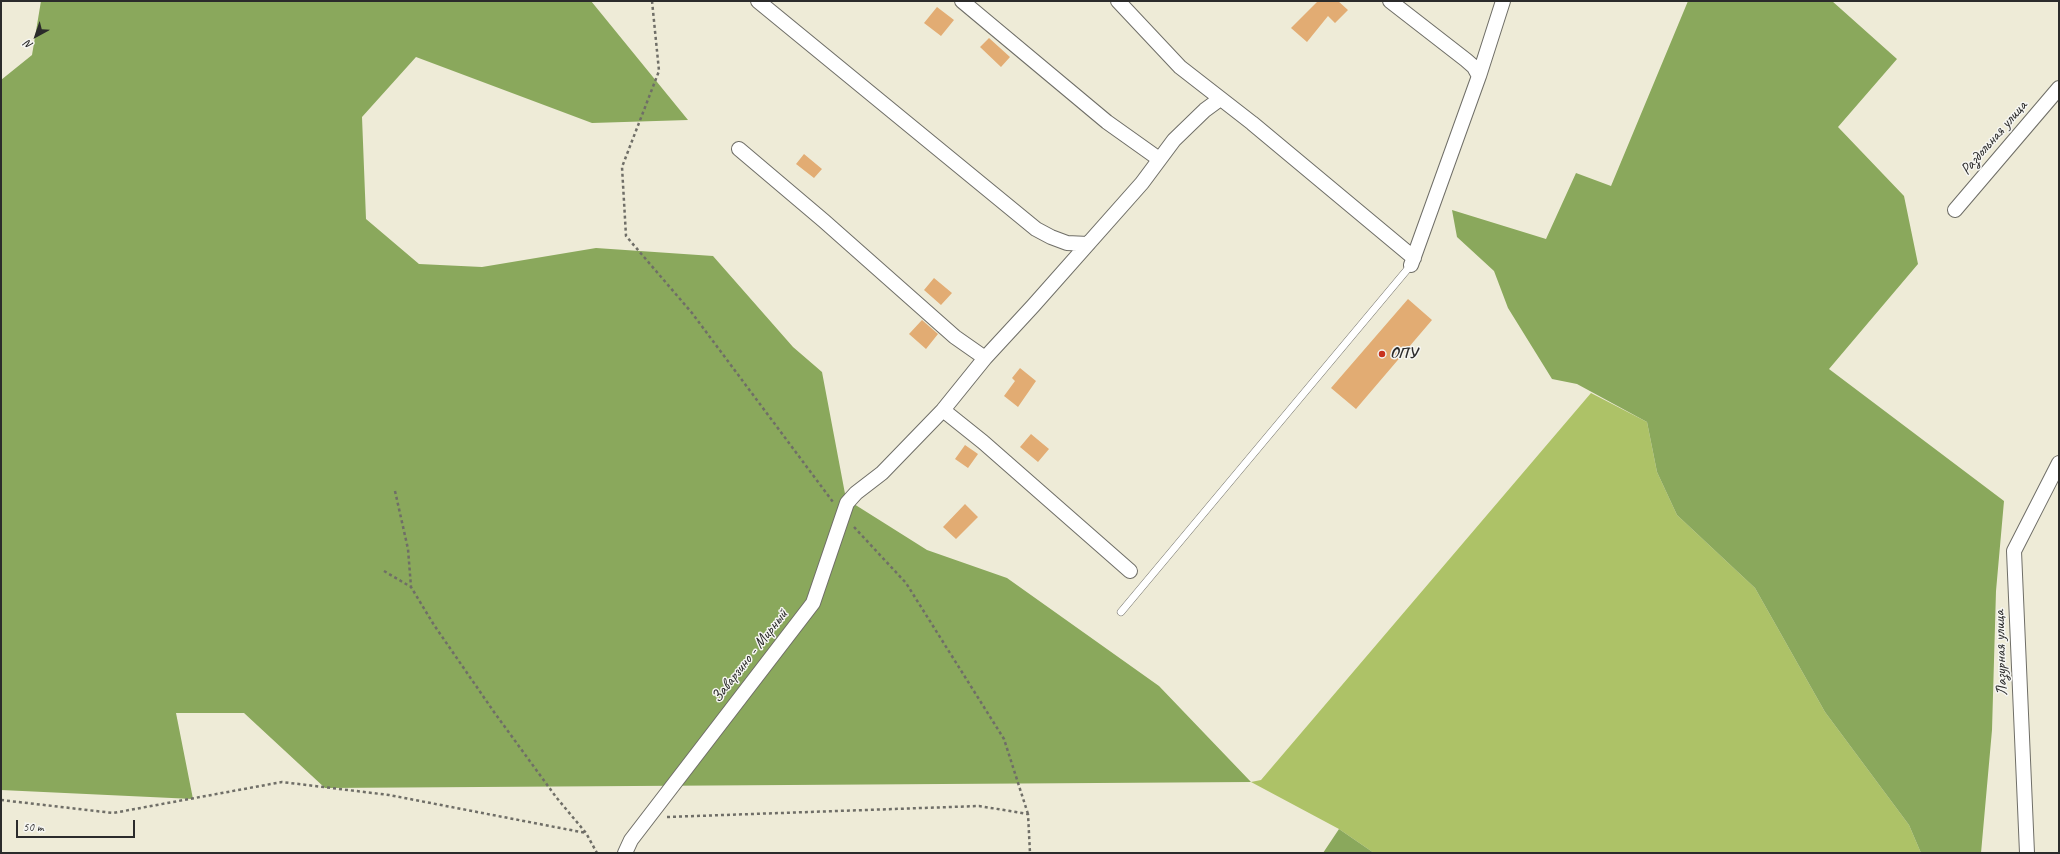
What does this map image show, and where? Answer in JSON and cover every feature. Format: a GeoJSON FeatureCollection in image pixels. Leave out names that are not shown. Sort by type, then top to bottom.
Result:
{"type":"FeatureCollection","features":[{"type":"Feature","properties":{"kind":"street"},"geometry":{"type":"LineString","coordinates":[[758,1],[1036,229],[1067,243],[1088,244]]}},
{"type":"Feature","properties":{"kind":"street"},"geometry":{"type":"LineString","coordinates":[[962,1],[1107,122],[1159,159]]}},
{"type":"Feature","properties":{"kind":"street"},"geometry":{"type":"LineString","coordinates":[[1118,1],[1180,67],[1252,122],[1413,262],[1479,76],[1503,1]]}},
{"type":"Feature","properties":{"kind":"street"},"geometry":{"type":"LineString","coordinates":[[1390,1],[1466,60],[1474,67],[1479,76]]}},
{"type":"Feature","properties":{"kind":"street","name":"Раздольная улица"},"geometry":{"type":"LineString","coordinates":[[1955,210],[2059,88]]}},
{"type":"Feature","properties":{"kind":"street","name":"Заварзино - Мирный"},"geometry":{"type":"LineString","coordinates":[[625,853],[631,840],[648,817],[813,603],[847,503],[856,493],[882,474],[943,410],[985,358],[1142,183],[1174,140],[1205,110],[1220,99]]}},
{"type":"Feature","properties":{"kind":"street"},"geometry":{"type":"LineString","coordinates":[[739,149],[824,221],[955,336],[985,358]]}},
{"type":"Feature","properties":{"kind":"street"},"geometry":{"type":"LineString","coordinates":[[943,410],[983,442],[1130,572]]}},
{"type":"Feature","properties":{"kind":"street","name":"Лазурная улица"},"geometry":{"type":"LineString","coordinates":[[2027,853],[2014,551],[2059,463]]}},
{"type":"Feature","properties":{"kind":"lane"},"geometry":{"type":"LineString","coordinates":[[1121,612],[1413,262]]}},
{"type":"Feature","properties":{"kind":"path"},"geometry":{"type":"LineString","coordinates":[[652,1],[659,71],[622,167],[626,236],[692,313],[843,516],[906,583],[1004,739],[1028,814],[1030,853]]}},
{"type":"Feature","properties":{"kind":"path"},"geometry":{"type":"LineString","coordinates":[[395,491],[408,549],[412,587],[434,625],[494,712],[556,797],[586,833],[597,853]]}},
{"type":"Feature","properties":{"kind":"path"},"geometry":{"type":"LineString","coordinates":[[384,571],[412,587]]}},
{"type":"Feature","properties":{"kind":"path"},"geometry":{"type":"LineString","coordinates":[[1,800],[113,812],[282,782],[389,795],[586,833]]}},
{"type":"Feature","properties":{"kind":"path"},"geometry":{"type":"LineString","coordinates":[[648,817],[979,806],[1028,814]]}},
{"type":"Feature","properties":{"kind":"green space"},"geometry":{"type":"Polygon","coordinates":[[[41,1],[591,1],[688,120],[592,123],[416,57],[362,117],[366,219],[419,264],[482,267],[596,248],[713,256],[793,347],[822,372],[846,499],[927,550],[1007,578],[1159,686],[1251,782],[325,788],[244,713],[176,713],[193,799],[1,790],[1,80],[32,55],[41,1]]]}},
{"type":"Feature","properties":{"kind":"green space"},"geometry":{"type":"Polygon","coordinates":[[[1688,1],[1832,1],[1897,59],[1838,127],[1904,196],[1918,264],[1829,369],[2004,501],[1996,591],[1992,730],[1981,853],[1921,853],[1909,825],[1825,712],[1755,588],[1677,515],[1657,472],[1647,422],[1577,384],[1552,379],[1508,308],[1494,271],[1457,237],[1452,210],[1546,239],[1576,173],[1611,186],[1688,1]]]}},
{"type":"Feature","properties":{"kind":"green space"},"geometry":{"type":"Polygon","coordinates":[[[1591,393],[1647,422],[1657,472],[1677,515],[1755,588],[1825,712],[1909,825],[1921,853],[1374,853],[1339,829],[1251,782],[1261,780],[1591,393]]]}},
{"type":"Feature","properties":{"kind":"green space"},"geometry":{"type":"Polygon","coordinates":[[[1339,829],[1374,853],[1323,853],[1339,829]]]}},
{"type":"Feature","properties":{"kind":"building"},"geometry":{"type":"Polygon","coordinates":[[[1318,1],[1338,1],[1348,10],[1335,23],[1328,16],[1307,42],[1291,28],[1318,1]]]}},
{"type":"Feature","properties":{"kind":"building"},"geometry":{"type":"Polygon","coordinates":[[[937,7],[954,20],[941,36],[924,23],[937,7]]]}},
{"type":"Feature","properties":{"kind":"building"},"geometry":{"type":"Polygon","coordinates":[[[989,38],[1010,57],[1001,67],[980,47],[989,38]]]}},
{"type":"Feature","properties":{"kind":"building"},"geometry":{"type":"Polygon","coordinates":[[[804,154],[822,169],[814,178],[796,164],[804,154]]]}},
{"type":"Feature","properties":{"kind":"building"},"geometry":{"type":"Polygon","coordinates":[[[934,278],[952,293],[941,305],[924,290],[934,278]]]}},
{"type":"Feature","properties":{"kind":"building","name":"ОПУ"},"geometry":{"type":"Polygon","coordinates":[[[1408,299],[1432,320],[1356,409],[1331,388],[1408,299]]]}},
{"type":"Feature","properties":{"kind":"building"},"geometry":{"type":"Polygon","coordinates":[[[922,320],[938,334],[926,349],[909,334],[922,320]]]}},
{"type":"Feature","properties":{"kind":"building"},"geometry":{"type":"Polygon","coordinates":[[[1020,368],[1036,381],[1018,407],[1004,396],[1015,381],[1012,378],[1020,368]]]}},
{"type":"Feature","properties":{"kind":"building"},"geometry":{"type":"Polygon","coordinates":[[[1031,434],[1049,449],[1038,462],[1020,447],[1031,434]]]}},
{"type":"Feature","properties":{"kind":"building"},"geometry":{"type":"Polygon","coordinates":[[[965,445],[978,454],[968,468],[955,459],[965,445]]]}},
{"type":"Feature","properties":{"kind":"building"},"geometry":{"type":"Polygon","coordinates":[[[965,504],[978,517],[956,539],[943,527],[965,504]]]}},
{"type":"Feature","properties":{"kind":"place","name":"ОПУ"},"geometry":{"type":"Point","coordinates":[1382,354]}}]}
